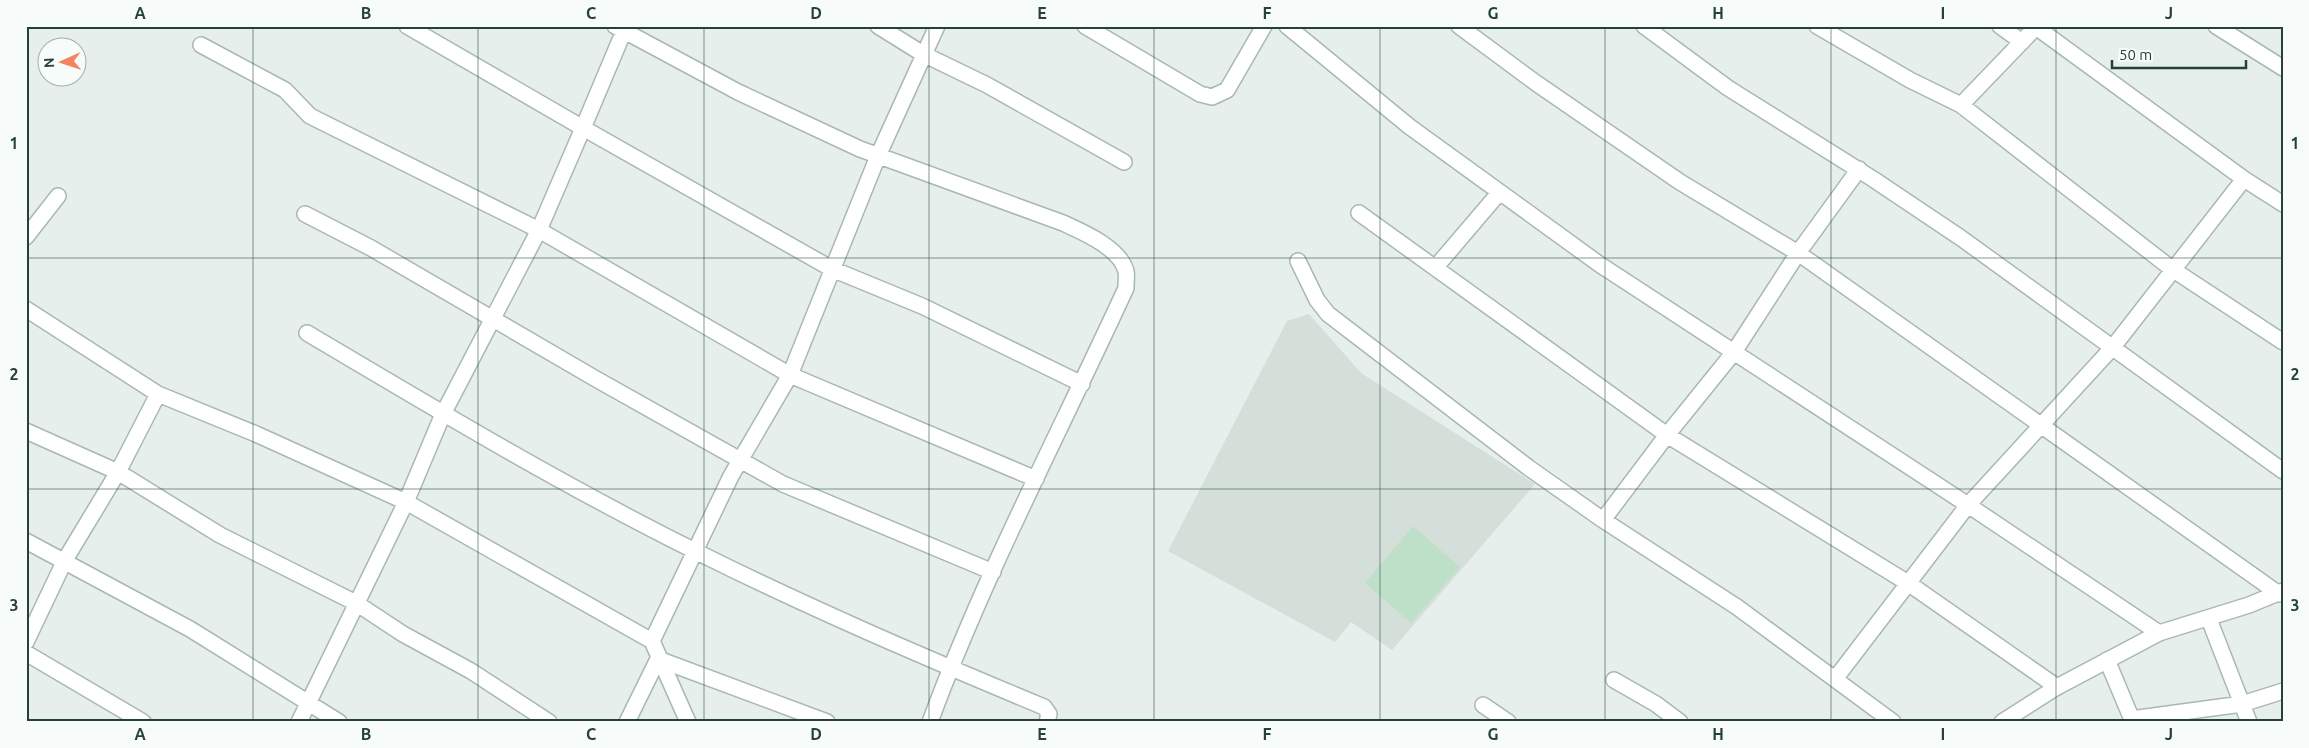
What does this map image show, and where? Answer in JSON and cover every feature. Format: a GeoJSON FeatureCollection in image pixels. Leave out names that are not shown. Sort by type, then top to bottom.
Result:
{"type":"FeatureCollection","features":[{"type":"Feature","properties":{"kind":"street"},"geometry":{"type":"LineString","coordinates":[[407,26],[832,269],[922,306],[1082,384]]}},
{"type":"Feature","properties":{"kind":"street"},"geometry":{"type":"LineString","coordinates":[[878,26],[923,54],[987,86],[1124,162]]}},
{"type":"Feature","properties":{"kind":"street"},"geometry":{"type":"LineString","coordinates":[[652,641],[740,459],[790,375],[878,156],[937,26]]}},
{"type":"Feature","properties":{"kind":"street"},"geometry":{"type":"LineString","coordinates":[[1085,26],[1200,94],[1212,97],[1227,90],[1264,26]]}},
{"type":"Feature","properties":{"kind":"street"},"geometry":{"type":"LineString","coordinates":[[1287,26],[1410,127],[1599,264],[1968,505],[2159,633]]}},
{"type":"Feature","properties":{"kind":"street"},"geometry":{"type":"LineString","coordinates":[[1459,26],[1536,83],[1680,182],[1798,253],[2281,593]]}},
{"type":"Feature","properties":{"kind":"street"},"geometry":{"type":"LineString","coordinates":[[1644,26],[1728,88],[1961,238],[2283,471]]}},
{"type":"Feature","properties":{"kind":"street"},"geometry":{"type":"LineString","coordinates":[[1817,26],[1910,80],[1961,105],[2172,269],[2283,342]]}},
{"type":"Feature","properties":{"kind":"street"},"geometry":{"type":"LineString","coordinates":[[2000,26],[2022,42]]}},
{"type":"Feature","properties":{"kind":"street"},"geometry":{"type":"LineString","coordinates":[[2216,26],[2283,68]]}},
{"type":"Feature","properties":{"kind":"street"},"geometry":{"type":"LineString","coordinates":[[1961,105],[2037,27],[2244,179],[2283,204]]}},
{"type":"Feature","properties":{"kind":"street"},"geometry":{"type":"LineString","coordinates":[[299,722],[406,502],[443,414],[539,230],[583,128],[622,28],[738,92],[878,156],[1063,223],[1095,237],[1119,258],[1126,270],[1126,288],[993,572],[950,668],[930,722]]}},
{"type":"Feature","properties":{"kind":"street"},"geometry":{"type":"LineString","coordinates":[[201,45],[285,90],[310,116],[539,230],[790,375],[1036,479]]}},
{"type":"Feature","properties":{"kind":"street"},"geometry":{"type":"LineString","coordinates":[[1603,520],[1667,435],[1734,352],[1798,253],[1858,170]]}},
{"type":"Feature","properties":{"kind":"street"},"geometry":{"type":"LineString","coordinates":[[1835,679],[1968,505],[2113,347],[2244,179]]}},
{"type":"Feature","properties":{"kind":"street"},"geometry":{"type":"LineString","coordinates":[[1434,268],[1499,193]]}},
{"type":"Feature","properties":{"kind":"street"},"geometry":{"type":"LineString","coordinates":[[26,237],[58,196]]}},
{"type":"Feature","properties":{"kind":"street"},"geometry":{"type":"LineString","coordinates":[[1359,213],[1667,435],[1908,583],[2057,687]]}},
{"type":"Feature","properties":{"kind":"street"},"geometry":{"type":"LineString","coordinates":[[305,214],[371,248],[596,379],[784,484],[993,572]]}},
{"type":"Feature","properties":{"kind":"street"},"geometry":{"type":"LineString","coordinates":[[1298,261],[1317,300],[1328,314],[1529,468],[1603,520],[1737,607],[1893,722]]}},
{"type":"Feature","properties":{"kind":"street"},"geometry":{"type":"LineString","coordinates":[[26,309],[158,394],[256,434],[406,502],[652,641],[658,659],[688,722]]}},
{"type":"Feature","properties":{"kind":"street"},"geometry":{"type":"LineString","coordinates":[[307,333],[443,414],[694,551],[829,615],[1044,707],[1048,714],[1047,722]]}},
{"type":"Feature","properties":{"kind":"street"},"geometry":{"type":"LineString","coordinates":[[26,642],[65,560],[118,472],[158,394]]}},
{"type":"Feature","properties":{"kind":"street"},"geometry":{"type":"LineString","coordinates":[[26,431],[118,472],[220,535],[356,603],[403,634],[470,671],[549,722]]}},
{"type":"Feature","properties":{"kind":"street"},"geometry":{"type":"LineString","coordinates":[[26,541],[65,560],[190,629],[310,702],[339,722]]}},
{"type":"Feature","properties":{"kind":"street"},"geometry":{"type":"LineString","coordinates":[[2002,722],[2017,717],[2057,687],[2159,633],[2209,619],[2281,593]]}},
{"type":"Feature","properties":{"kind":"street"},"geometry":{"type":"LineString","coordinates":[[2209,619],[2249,722]]}},
{"type":"Feature","properties":{"kind":"street"},"geometry":{"type":"LineString","coordinates":[[26,653],[143,722]]}},
{"type":"Feature","properties":{"kind":"street"},"geometry":{"type":"LineString","coordinates":[[626,722],[658,659]]}},
{"type":"Feature","properties":{"kind":"street"},"geometry":{"type":"LineString","coordinates":[[658,659],[827,722]]}},
{"type":"Feature","properties":{"kind":"street"},"geometry":{"type":"LineString","coordinates":[[2107,660],[2132,720],[2242,704],[2283,691]]}},
{"type":"Feature","properties":{"kind":"street"},"geometry":{"type":"LineString","coordinates":[[1614,680],[1656,704],[1680,722]]}},
{"type":"Feature","properties":{"kind":"street"},"geometry":{"type":"LineString","coordinates":[[1483,705],[1508,722]]}},
{"type":"Feature","properties":{"kind":"shaded area"},"geometry":{"type":"Polygon","coordinates":[[[1309,314],[1361,373],[1535,484],[1392,650],[1351,622],[1335,642],[1168,551],[1287,321],[1309,314]]]}},
{"type":"Feature","properties":{"kind":"green space"},"geometry":{"type":"Polygon","coordinates":[[[1413,526],[1460,567],[1411,623],[1365,583],[1413,526]]]}}]}
